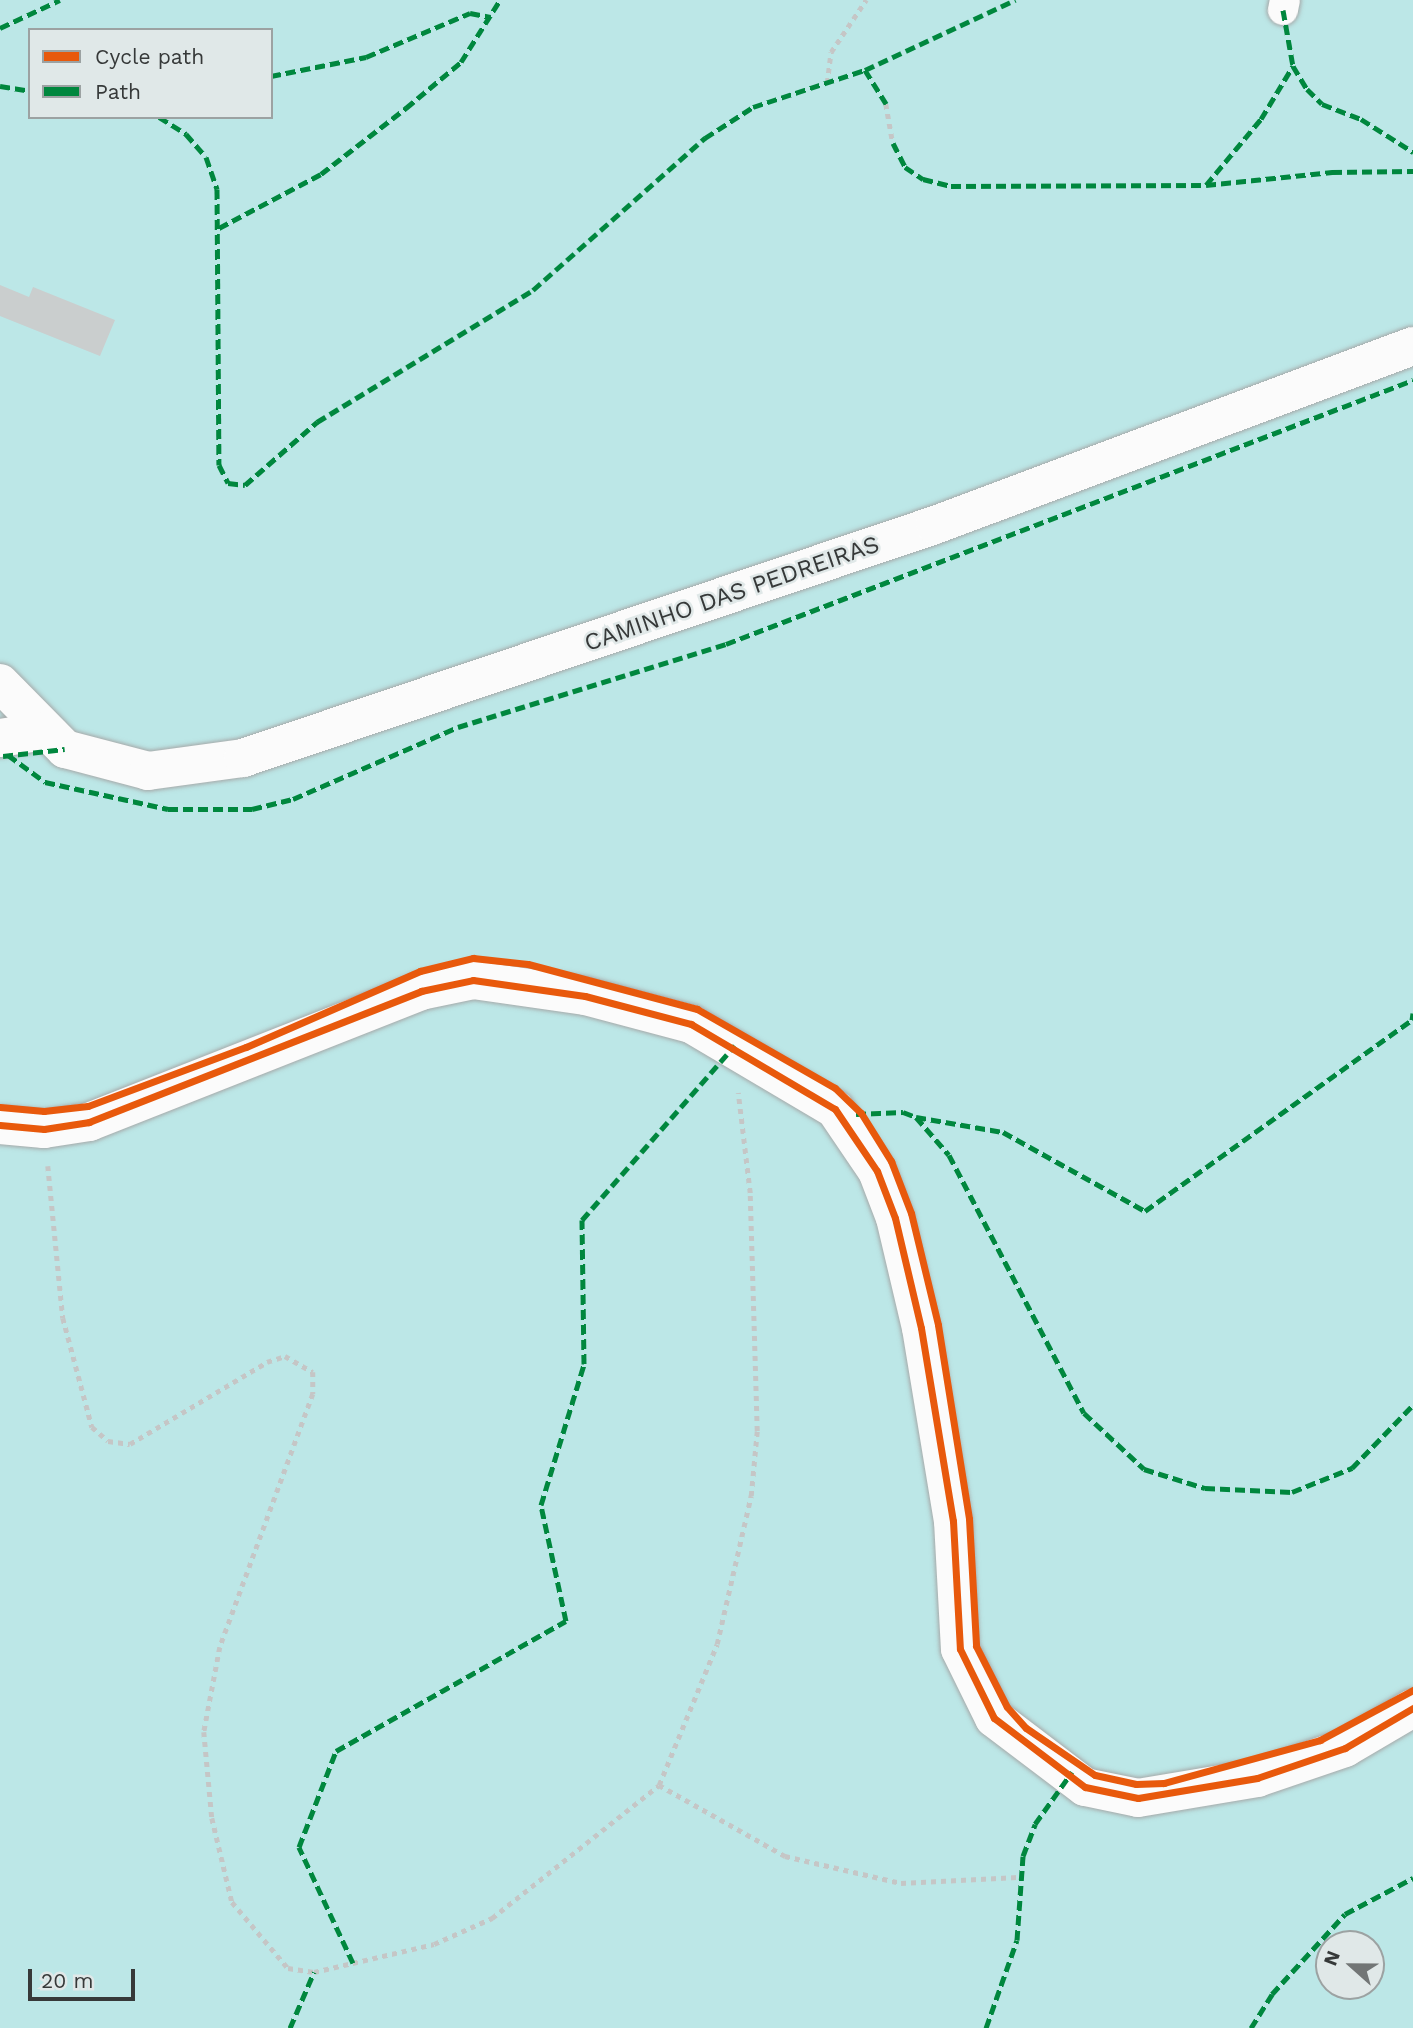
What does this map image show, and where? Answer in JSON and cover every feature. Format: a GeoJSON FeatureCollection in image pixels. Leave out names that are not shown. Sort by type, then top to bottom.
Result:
{"type":"FeatureCollection","features":[{"type":"Feature","properties":{"kind":"street","name":"CAMINHO DAS PEDREIRAS"},"geometry":{"type":"LineString","coordinates":[[0,683],[44,731],[65,749],[148,771],[243,758],[935,525],[1413,346]]}},
{"type":"Feature","properties":{"kind":"street"},"geometry":{"type":"LineString","coordinates":[[0,738],[44,731]]}},
{"type":"Feature","properties":{"kind":"street"},"geometry":{"type":"LineString","coordinates":[[0,1125],[44,1129],[89,1122],[421,991],[473,980],[585,996],[691,1024],[835,1109],[877,1171],[895,1218],[922,1328],[953,1521],[960,1649],[994,1718],[1085,1787],[1138,1798],[1257,1778],[1345,1748],[1413,1709]]}},
{"type":"Feature","properties":{"kind":"path"},"geometry":{"type":"LineString","coordinates":[[827,83],[831,52],[866,0]]}},
{"type":"Feature","properties":{"kind":"path"},"geometry":{"type":"LineString","coordinates":[[886,104],[893,143]]}},
{"type":"Feature","properties":{"kind":"path"},"geometry":{"type":"LineString","coordinates":[[47,1155],[63,1318],[92,1427],[108,1441],[130,1444],[267,1362],[285,1356],[313,1372],[313,1394],[220,1647],[204,1732],[212,1818],[232,1902],[288,1968],[314,1972],[433,1944],[492,1918],[659,1785],[717,1644],[752,1483],[757,1431],[750,1193],[733,1047]]}},
{"type":"Feature","properties":{"kind":"path"},"geometry":{"type":"LineString","coordinates":[[659,1785],[785,1856],[901,1884],[1020,1877]]}},
{"type":"Feature","properties":{"kind":"shaded area"},"geometry":{"type":"Polygon","coordinates":[[[0,0],[1413,0],[1413,2028],[0,2028],[0,0]]]}},
{"type":"Feature","properties":{"kind":"building"},"geometry":{"type":"Polygon","coordinates":[[[0,285],[29,297],[33,287],[115,320],[100,356],[0,316],[0,285]]]}},
{"type":"Feature","properties":{"kind":"marked path"},"geometry":{"type":"LineString","coordinates":[[0,28],[60,0]]}},
{"type":"Feature","properties":{"kind":"marked path"},"geometry":{"type":"LineString","coordinates":[[219,228],[321,174],[406,108],[461,62],[500,0]]}},
{"type":"Feature","properties":{"kind":"marked path"},"geometry":{"type":"LineString","coordinates":[[162,119],[186,134],[206,157],[217,189],[219,465],[228,483],[245,485],[317,422],[533,290],[705,138],[753,107],[865,70],[1015,0]]}},
{"type":"Feature","properties":{"kind":"marked path"},"geometry":{"type":"LineString","coordinates":[[1283,10],[1293,66],[1307,89],[1322,104],[1361,119],[1413,152]]}},
{"type":"Feature","properties":{"kind":"marked path"},"geometry":{"type":"LineString","coordinates":[[273,76],[366,57],[470,13],[491,17]]}},
{"type":"Feature","properties":{"kind":"marked path"},"geometry":{"type":"LineString","coordinates":[[1206,185],[1261,119],[1293,66]]}},
{"type":"Feature","properties":{"kind":"marked path"},"geometry":{"type":"LineString","coordinates":[[865,70],[886,104]]}},
{"type":"Feature","properties":{"kind":"marked path"},"geometry":{"type":"LineString","coordinates":[[0,86],[28,91]]}},
{"type":"Feature","properties":{"kind":"marked path"},"geometry":{"type":"LineString","coordinates":[[893,143],[905,167],[923,179],[951,186],[1206,185],[1332,172],[1413,171]]}},
{"type":"Feature","properties":{"kind":"marked path"},"geometry":{"type":"LineString","coordinates":[[8,755],[45,782],[168,809],[252,809],[293,799],[458,727],[726,644],[1413,380]]}},
{"type":"Feature","properties":{"kind":"marked path"},"geometry":{"type":"LineString","coordinates":[[3,756],[65,749]]}},
{"type":"Feature","properties":{"kind":"marked path"},"geometry":{"type":"LineString","coordinates":[[916,1117],[1003,1132],[1145,1211],[1412,1020],[1413,1013]]}},
{"type":"Feature","properties":{"kind":"marked path"},"geometry":{"type":"LineString","coordinates":[[353,1963],[299,1847],[336,1751],[566,1621],[541,1505],[584,1364],[582,1220],[735,1045]]}},
{"type":"Feature","properties":{"kind":"marked path"},"geometry":{"type":"LineString","coordinates":[[856,1114],[903,1112],[916,1117],[949,1155],[1084,1413],[1144,1469],[1205,1488],[1292,1492],[1352,1468],[1413,1405]]}},
{"type":"Feature","properties":{"kind":"marked path"},"geometry":{"type":"LineString","coordinates":[[986,2028],[1017,1940],[1023,1856],[1035,1824],[1072,1772]]}},
{"type":"Feature","properties":{"kind":"marked path"},"geometry":{"type":"LineString","coordinates":[[1251,2028],[1272,1994],[1345,1914],[1413,1878]]}},
{"type":"Feature","properties":{"kind":"marked path"},"geometry":{"type":"LineString","coordinates":[[290,2028],[314,1972]]}},
{"type":"Feature","properties":{"kind":"cycle path"},"geometry":{"type":"LineString","coordinates":[[0,1107],[44,1111],[88,1106],[246,1047],[420,971],[473,958],[528,964],[697,1009],[835,1088],[861,1113],[891,1161],[911,1213],[938,1325],[969,1519],[976,1646],[1007,1707],[1026,1728],[1095,1775],[1136,1784],[1164,1783],[1320,1740],[1413,1690]]}},
{"type":"Feature","properties":{"kind":"cycle path"},"geometry":{"type":"LineString","coordinates":[[0,1125],[44,1129],[89,1122],[421,991],[473,980],[585,996],[691,1024],[835,1109],[877,1171],[895,1218],[921,1328],[953,1521],[960,1649],[994,1718],[1085,1787],[1138,1798],[1257,1778],[1345,1748],[1413,1708]]}}]}
